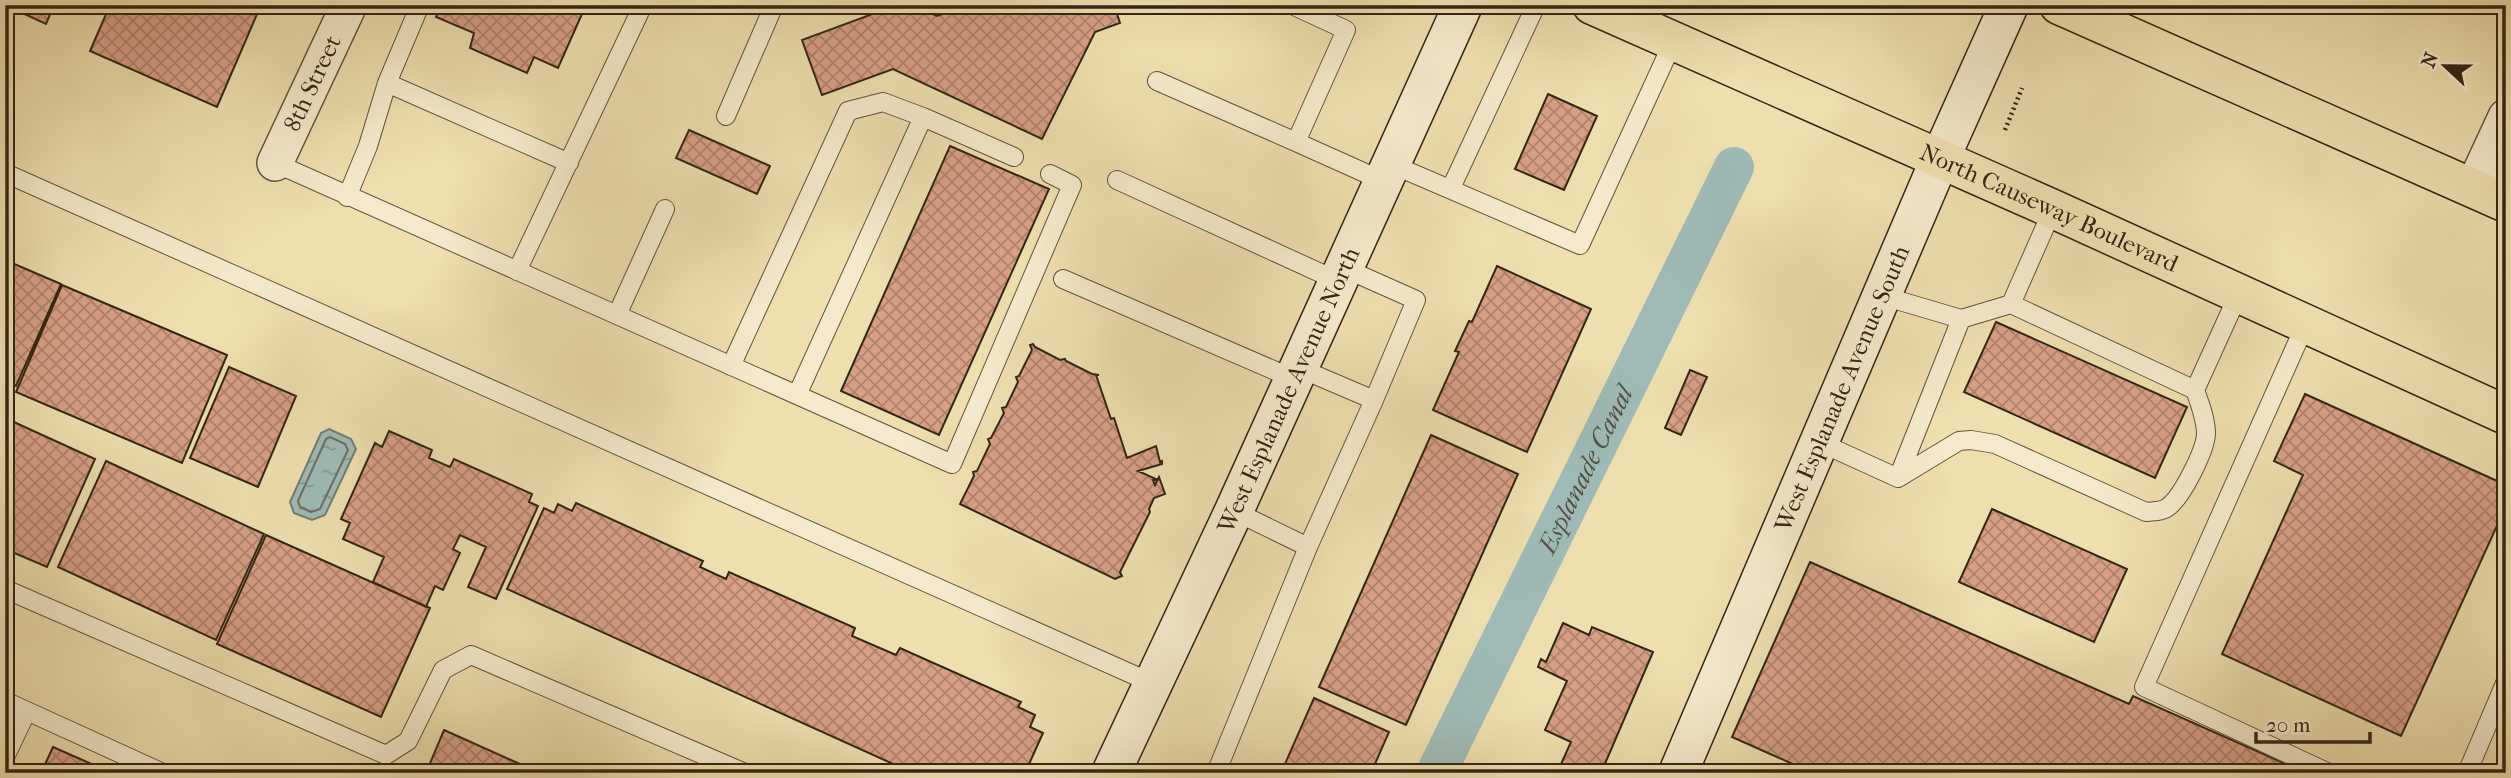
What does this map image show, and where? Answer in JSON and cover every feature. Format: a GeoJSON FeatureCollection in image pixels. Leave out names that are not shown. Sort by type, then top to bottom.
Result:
{"type":"FeatureCollection","features":[{"type":"Feature","properties":{"kind":"highway","name":"North Causeway Boulevard"},"geometry":{"type":"LineString","coordinates":[[1592,5],[2053,209],[2506,415]]}},
{"type":"Feature","properties":{"kind":"highway"},"geometry":{"type":"LineString","coordinates":[[2059,5],[2490,196]]}},
{"type":"Feature","properties":{"kind":"main road","name":"West Esplanade Avenue North"},"geometry":{"type":"LineString","coordinates":[[1111,773],[1234,511],[1463,5]]}},
{"type":"Feature","properties":{"kind":"main road","name":"West Esplanade Avenue South"},"geometry":{"type":"LineString","coordinates":[[1678,773],[1940,159],[2009,5]]}},
{"type":"Feature","properties":{"kind":"street","name":"8th Street"},"geometry":{"type":"LineString","coordinates":[[275,163],[349,5]]}},
{"type":"Feature","properties":{"kind":"street"},"geometry":{"type":"LineString","coordinates":[[2490,196],[2506,117]]}},
{"type":"Feature","properties":{"kind":"lane"},"geometry":{"type":"LineString","coordinates":[[347,197],[368,146],[387,83],[420,5]]}},
{"type":"Feature","properties":{"kind":"lane"},"geometry":{"type":"LineString","coordinates":[[517,271],[643,5]]}},
{"type":"Feature","properties":{"kind":"lane"},"geometry":{"type":"LineString","coordinates":[[726,116],[774,5]]}},
{"type":"Feature","properties":{"kind":"lane"},"geometry":{"type":"LineString","coordinates":[[1292,5],[1346,30],[1296,142]]}},
{"type":"Feature","properties":{"kind":"lane"},"geometry":{"type":"LineString","coordinates":[[1451,188],[1536,5]]}},
{"type":"Feature","properties":{"kind":"lane"},"geometry":{"type":"LineString","coordinates":[[1157,80],[1296,142],[1387,172],[1451,188],[1580,245],[1673,42]]}},
{"type":"Feature","properties":{"kind":"lane"},"geometry":{"type":"LineString","coordinates":[[387,83],[569,163]]}},
{"type":"Feature","properties":{"kind":"lane"},"geometry":{"type":"LineString","coordinates":[[731,366],[848,111],[883,102],[1014,158]]}},
{"type":"Feature","properties":{"kind":"lane"},"geometry":{"type":"LineString","coordinates":[[797,395],[923,117]]}},
{"type":"Feature","properties":{"kind":"lane"},"geometry":{"type":"LineString","coordinates":[[275,163],[952,464],[1072,185],[1050,174]]}},
{"type":"Feature","properties":{"kind":"lane"},"geometry":{"type":"LineString","coordinates":[[5,173],[1152,683]]}},
{"type":"Feature","properties":{"kind":"lane"},"geometry":{"type":"LineString","coordinates":[[1116,180],[1341,275],[1416,300],[1308,547],[1216,773]]}},
{"type":"Feature","properties":{"kind":"lane"},"geometry":{"type":"LineString","coordinates":[[617,315],[665,209]]}},
{"type":"Feature","properties":{"kind":"lane"},"geometry":{"type":"LineString","coordinates":[[2011,304],[2053,209]]}},
{"type":"Feature","properties":{"kind":"lane"},"geometry":{"type":"LineString","coordinates":[[1063,279],[1296,373],[1374,400]]}},
{"type":"Feature","properties":{"kind":"lane"},"geometry":{"type":"LineString","coordinates":[[1898,478],[1959,441],[1971,440],[1995,444],[2146,512],[2165,510],[2179,497],[2206,436],[2195,390],[2239,293]]}},
{"type":"Feature","properties":{"kind":"lane"},"geometry":{"type":"LineString","coordinates":[[1883,296],[1961,319],[2011,304],[2195,390]]}},
{"type":"Feature","properties":{"kind":"lane"},"geometry":{"type":"LineString","coordinates":[[1898,478],[1961,319]]}},
{"type":"Feature","properties":{"kind":"lane"},"geometry":{"type":"LineString","coordinates":[[2306,323],[2144,688],[2329,773]]}},
{"type":"Feature","properties":{"kind":"lane"},"geometry":{"type":"LineString","coordinates":[[1819,442],[1898,478]]}},
{"type":"Feature","properties":{"kind":"lane"},"geometry":{"type":"LineString","coordinates":[[1234,511],[1308,547]]}},
{"type":"Feature","properties":{"kind":"lane"},"geometry":{"type":"LineString","coordinates":[[5,589],[386,755],[408,741],[443,670],[471,655],[745,773]]}},
{"type":"Feature","properties":{"kind":"lane"},"geometry":{"type":"LineString","coordinates":[[2467,773],[2506,681]]}},
{"type":"Feature","properties":{"kind":"lane"},"geometry":{"type":"LineString","coordinates":[[5,701],[163,773]]}},
{"type":"Feature","properties":{"kind":"lane"},"geometry":{"type":"LineString","coordinates":[[5,757],[27,711]]}},
{"type":"Feature","properties":{"kind":"path"},"geometry":{"type":"LineString","coordinates":[[2005,130],[2022,88]]}},
{"type":"Feature","properties":{"kind":"water"},"geometry":{"type":"Polygon","coordinates":[[[329,429],[351,439],[356,449],[325,515],[312,520],[294,513],[290,502],[321,433],[329,429]]]}},
{"type":"Feature","properties":{"kind":"building"},"geometry":{"type":"Polygon","coordinates":[[[5,5],[54,5],[46,24],[5,5]]]}},
{"type":"Feature","properties":{"kind":"building"},"geometry":{"type":"Polygon","coordinates":[[[110,5],[261,5],[217,107],[90,51],[110,5]]]}},
{"type":"Feature","properties":{"kind":"building"},"geometry":{"type":"Polygon","coordinates":[[[441,5],[586,5],[558,68],[534,57],[527,73],[470,48],[474,33],[436,17],[441,5]]]}},
{"type":"Feature","properties":{"kind":"building"},"geometry":{"type":"Polygon","coordinates":[[[882,5],[912,5],[937,16],[967,5],[1114,5],[1120,23],[1095,32],[1042,139],[893,69],[822,95],[802,40],[878,12],[882,5]]]}},
{"type":"Feature","properties":{"kind":"building"},"geometry":{"type":"Polygon","coordinates":[[[1548,94],[1597,116],[1564,190],[1515,169],[1548,94]]]}},
{"type":"Feature","properties":{"kind":"building"},"geometry":{"type":"Polygon","coordinates":[[[689,130],[770,166],[757,194],[676,158],[689,130]]]}},
{"type":"Feature","properties":{"kind":"building"},"geometry":{"type":"Polygon","coordinates":[[[950,146],[1049,189],[939,435],[841,391],[950,146]]]}},
{"type":"Feature","properties":{"kind":"building"},"geometry":{"type":"Polygon","coordinates":[[[5,260],[61,284],[16,386],[7,382],[5,386],[5,260]]]}},
{"type":"Feature","properties":{"kind":"building"},"geometry":{"type":"Polygon","coordinates":[[[1497,266],[1591,309],[1527,452],[1433,410],[1459,352],[1455,351],[1469,321],[1472,322],[1497,266]]]}},
{"type":"Feature","properties":{"kind":"building"},"geometry":{"type":"Polygon","coordinates":[[[62,285],[227,355],[182,463],[16,392],[62,285]]]}},
{"type":"Feature","properties":{"kind":"building"},"geometry":{"type":"Polygon","coordinates":[[[1996,322],[2187,407],[2155,478],[1964,392],[1996,322]]]}},
{"type":"Feature","properties":{"kind":"building"},"geometry":{"type":"Polygon","coordinates":[[[1033,344],[1060,360],[1065,359],[1099,375],[1096,375],[1127,458],[1156,446],[1160,462],[1162,461],[1162,464],[1138,471],[1156,479],[1153,480],[1155,485],[1159,477],[1165,494],[1154,498],[1150,512],[1120,572],[1122,576],[1115,579],[960,504],[974,476],[973,472],[977,471],[990,444],[988,439],[1004,413],[1002,408],[1006,407],[1018,382],[1016,377],[1032,350],[1030,345],[1033,344]]]}},
{"type":"Feature","properties":{"kind":"building"},"geometry":{"type":"Polygon","coordinates":[[[229,367],[296,396],[258,487],[190,458],[229,367]]]}},
{"type":"Feature","properties":{"kind":"building"},"geometry":{"type":"Polygon","coordinates":[[[1690,370],[1707,377],[1681,435],[1665,428],[1690,370]]]}},
{"type":"Feature","properties":{"kind":"building"},"geometry":{"type":"Polygon","coordinates":[[[2305,394],[2506,485],[2506,506],[2401,736],[2222,654],[2303,475],[2274,461],[2305,394]]]}},
{"type":"Feature","properties":{"kind":"building"},"geometry":{"type":"Polygon","coordinates":[[[5,418],[95,459],[47,567],[5,549],[5,418]]]}},
{"type":"Feature","properties":{"kind":"building"},"geometry":{"type":"Polygon","coordinates":[[[389,431],[432,450],[429,458],[450,467],[454,459],[532,494],[529,502],[538,506],[496,599],[468,587],[486,547],[460,535],[453,549],[460,553],[443,590],[435,586],[426,607],[373,582],[384,557],[343,539],[350,523],[341,519],[375,443],[382,447],[389,431]]]}},
{"type":"Feature","properties":{"kind":"building"},"geometry":{"type":"Polygon","coordinates":[[[1431,435],[1518,474],[1406,725],[1319,687],[1431,435]]]}},
{"type":"Feature","properties":{"kind":"building"},"geometry":{"type":"Polygon","coordinates":[[[106,461],[264,534],[216,640],[58,567],[106,461]]]}},
{"type":"Feature","properties":{"kind":"building"},"geometry":{"type":"Polygon","coordinates":[[[576,503],[703,561],[700,567],[726,579],[729,572],[855,628],[852,636],[896,655],[900,648],[1021,702],[1018,707],[1035,715],[1030,727],[1043,733],[1025,773],[913,773],[507,589],[544,508],[554,513],[558,504],[572,511],[576,503]]]}},
{"type":"Feature","properties":{"kind":"building"},"geometry":{"type":"Polygon","coordinates":[[[1992,509],[2127,569],[2094,642],[1959,582],[1992,509]]]}},
{"type":"Feature","properties":{"kind":"building"},"geometry":{"type":"Polygon","coordinates":[[[266,535],[430,608],[381,717],[217,644],[266,535]]]}},
{"type":"Feature","properties":{"kind":"building"},"geometry":{"type":"Polygon","coordinates":[[[1810,562],[2129,704],[2133,696],[2306,773],[1813,773],[1732,737],[1810,562]]]}},
{"type":"Feature","properties":{"kind":"building"},"geometry":{"type":"Polygon","coordinates":[[[1563,623],[1589,635],[1592,627],[1653,652],[1601,773],[1557,773],[1571,742],[1545,730],[1567,681],[1538,667],[1541,659],[1546,662],[1563,623]]]}},
{"type":"Feature","properties":{"kind":"building"},"geometry":{"type":"Polygon","coordinates":[[[1314,698],[1389,732],[1371,773],[1281,773],[1314,698]]]}},
{"type":"Feature","properties":{"kind":"building"},"geometry":{"type":"Polygon","coordinates":[[[444,730],[540,773],[426,773],[444,730]]]}},
{"type":"Feature","properties":{"kind":"building"},"geometry":{"type":"Polygon","coordinates":[[[53,747],[112,773],[41,773],[53,747]]]}},
{"type":"Feature","properties":{"kind":"waterway","name":"Esplanade Canal"},"geometry":{"type":"LineString","coordinates":[[1436,773],[1734,167]]}}]}
